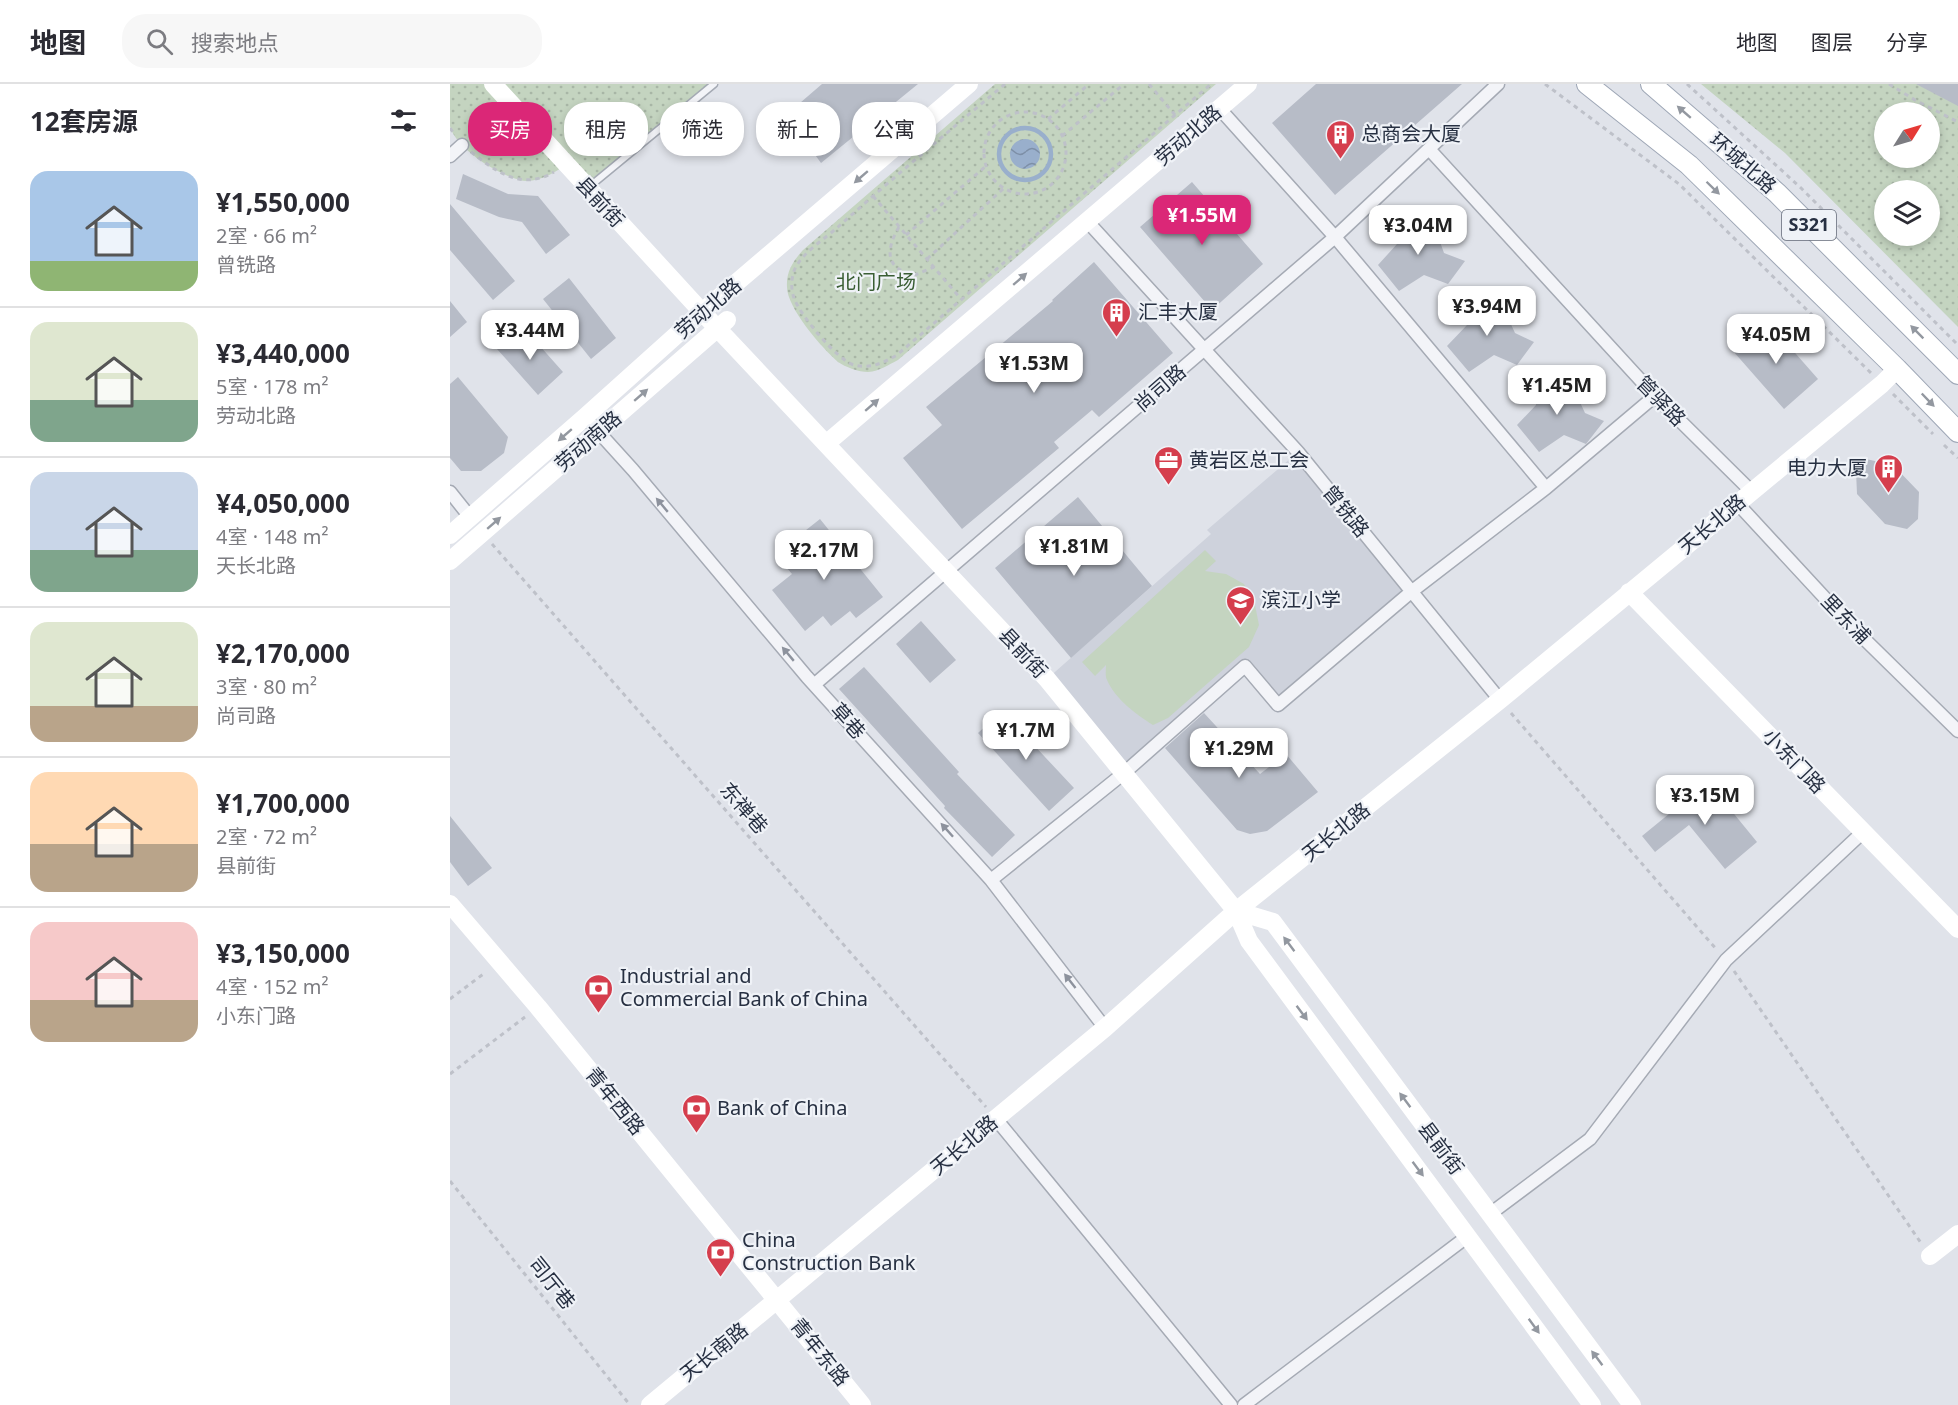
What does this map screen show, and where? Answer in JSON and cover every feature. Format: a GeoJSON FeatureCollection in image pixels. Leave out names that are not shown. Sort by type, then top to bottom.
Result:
{"type":"FeatureCollection","features":[{"type":"Feature","properties":{"kind":"main road","name":"环城北路"},"geometry":{"type":"LineString","coordinates":[[1587,84],[1689,165],[1897,369],[1950,437]]}},
{"type":"Feature","properties":{"kind":"main road","name":"环城北路"},"geometry":{"type":"LineString","coordinates":[[1651,84],[1777,193],[1958,374]]}},
{"type":"Feature","properties":{"kind":"street","name":"县前街"},"geometry":{"type":"LineString","coordinates":[[493,84],[508,102]]}},
{"type":"Feature","properties":{"kind":"street","name":"劳动北路"},"geometry":{"type":"LineString","coordinates":[[450,535],[707,308],[969,84]]}},
{"type":"Feature","properties":{"kind":"street","name":"劳动北路"},"geometry":{"type":"LineString","coordinates":[[831,440],[1248,84]]}},
{"type":"Feature","properties":{"kind":"street","name":"尚司路"},"geometry":{"type":"LineString","coordinates":[[815,684],[1335,237],[1498,84]]}},
{"type":"Feature","properties":{"kind":"street"},"geometry":{"type":"LineString","coordinates":[[1219,108],[1335,237],[1546,488]]}},
{"type":"Feature","properties":{"kind":"street"},"geometry":{"type":"LineString","coordinates":[[450,156],[462,145]]}},
{"type":"Feature","properties":{"kind":"street","name":"管驿路"},"geometry":{"type":"LineString","coordinates":[[1429,149],[1744,497]]}},
{"type":"Feature","properties":{"kind":"street","name":"县前街"},"geometry":{"type":"LineString","coordinates":[[552,150],[683,292],[707,308],[831,440],[843,460],[1047,679],[1236,911],[1249,940],[1592,1405]]}},
{"type":"Feature","properties":{"kind":"street","name":"曾铣路"},"geometry":{"type":"LineString","coordinates":[[1087,221],[1298,452],[1500,700]]}},
{"type":"Feature","properties":{"kind":"street","name":"劳动南路"},"geometry":{"type":"LineString","coordinates":[[450,561],[722,325]]}},
{"type":"Feature","properties":{"kind":"street","name":"天长北路"},"geometry":{"type":"LineString","coordinates":[[778,1300],[1105,1028],[1236,911],[1500,700],[1882,384],[1897,369]]}},
{"type":"Feature","properties":{"kind":"street"},"geometry":{"type":"LineString","coordinates":[[991,880],[1124,772],[1245,666],[1278,705],[1411,592],[1546,488],[1655,396]]}},
{"type":"Feature","properties":{"kind":"street","name":"草巷"},"geometry":{"type":"LineString","coordinates":[[585,417],[807,677],[991,880],[1105,1028]]}},
{"type":"Feature","properties":{"kind":"street"},"geometry":{"type":"LineString","coordinates":[[450,492],[470,517]]}},
{"type":"Feature","properties":{"kind":"street","name":"里东浦"},"geometry":{"type":"LineString","coordinates":[[1744,497],[1848,623],[1958,731]]}},
{"type":"Feature","properties":{"kind":"street","name":"小东门路"},"geometry":{"type":"LineString","coordinates":[[1629,592],[1958,929]]}},
{"type":"Feature","properties":{"kind":"street"},"geometry":{"type":"LineString","coordinates":[[1490,1214],[1590,1139],[1726,960],[1863,832]]}},
{"type":"Feature","properties":{"kind":"street","name":"青年西路"},"geometry":{"type":"LineString","coordinates":[[450,904],[538,1006],[778,1300]]}},
{"type":"Feature","properties":{"kind":"street","name":"县前街"},"geometry":{"type":"LineString","coordinates":[[1236,911],[1273,922],[1632,1405]]}},
{"type":"Feature","properties":{"kind":"street"},"geometry":{"type":"LineString","coordinates":[[996,1119],[1231,1405]]}},
{"type":"Feature","properties":{"kind":"street"},"geometry":{"type":"LineString","coordinates":[[1930,1256],[1958,1234]]}},
{"type":"Feature","properties":{"kind":"street"},"geometry":{"type":"LineString","coordinates":[[1244,1405],[1468,1236]]}},
{"type":"Feature","properties":{"kind":"street","name":"天长南路"},"geometry":{"type":"LineString","coordinates":[[650,1405],[778,1300]]}},
{"type":"Feature","properties":{"kind":"street","name":"青年东路"},"geometry":{"type":"LineString","coordinates":[[778,1300],[862,1405]]}},
{"type":"Feature","properties":{"kind":"lane"},"geometry":{"type":"LineString","coordinates":[[587,188],[714,84]]}},
{"type":"Feature","properties":{"kind":"path"},"geometry":{"type":"LineString","coordinates":[[1005,84],[805,256],[794,271],[792,282],[795,301],[801,312],[833,350],[852,364],[879,365],[897,355],[1211,84]]}},
{"type":"Feature","properties":{"kind":"path"},"geometry":{"type":"LineString","coordinates":[[1048,119],[1089,84]]}},
{"type":"Feature","properties":{"kind":"path"},"geometry":{"type":"LineString","coordinates":[[1062,136],[1124,84]]}},
{"type":"Feature","properties":{"kind":"path"},"geometry":{"type":"LineString","coordinates":[[1149,84],[1176,115]]}},
{"type":"Feature","properties":{"kind":"path"},"geometry":{"type":"LineString","coordinates":[[1545,84],[1678,184],[1933,434]]}},
{"type":"Feature","properties":{"kind":"path"},"geometry":{"type":"LineString","coordinates":[[1889,84],[1958,122]]}},
{"type":"Feature","properties":{"kind":"path"},"geometry":{"type":"LineString","coordinates":[[1016,112],[1030,112],[1048,119],[1062,136],[1066,148],[1061,173],[1053,183],[1042,190],[1029,194],[1016,193],[1004,188],[994,180],[986,166],[984,154],[986,140],[992,127],[1003,118],[1016,112]]}},
{"type":"Feature","properties":{"kind":"path"},"geometry":{"type":"LineString","coordinates":[[468,140],[462,145],[499,173],[528,181],[547,176],[566,165]]}},
{"type":"Feature","properties":{"kind":"path"},"geometry":{"type":"LineString","coordinates":[[906,235],[986,166]]}},
{"type":"Feature","properties":{"kind":"path"},"geometry":{"type":"LineString","coordinates":[[927,259],[1004,188]]}},
{"type":"Feature","properties":{"kind":"path"},"geometry":{"type":"LineString","coordinates":[[873,196],[961,298]]}},
{"type":"Feature","properties":{"kind":"path"},"geometry":{"type":"LineString","coordinates":[[899,227],[891,241],[889,251],[892,262],[898,269],[915,275],[934,267]]}},
{"type":"Feature","properties":{"kind":"path"},"geometry":{"type":"LineString","coordinates":[[1950,437],[1958,458]]}},
{"type":"Feature","properties":{"kind":"path","name":"东禅巷"},"geometry":{"type":"LineString","coordinates":[[483,533],[996,1119]]}},
{"type":"Feature","properties":{"kind":"path"},"geometry":{"type":"LineString","coordinates":[[450,999],[499,961]]}},
{"type":"Feature","properties":{"kind":"path"},"geometry":{"type":"LineString","coordinates":[[450,1074],[538,1006]]}},
{"type":"Feature","properties":{"kind":"path","name":"司厅巷"},"geometry":{"type":"LineString","coordinates":[[450,1181],[630,1405]]}},
{"type":"Feature","properties":{"kind":"shaded area","name":"滨江小学"},"geometry":{"type":"Polygon","coordinates":[[[1298,452],[1411,592],[1278,705],[1245,666],[1124,773],[1047,679],[1211,534],[1207,530],[1298,452]]]}},
{"type":"Feature","properties":{"kind":"green space"},"geometry":{"type":"Polygon","coordinates":[[[450,84],[714,84],[692,102],[660,102],[660,128],[648,138],[648,102],[564,102],[564,156],[626,156],[587,188],[566,165],[543,178],[527,181],[506,175],[475,156],[552,156],[552,102],[468,102],[468,150],[454,135],[450,126],[450,84]]]}},
{"type":"Feature","properties":{"kind":"green space","name":"北门广场"},"geometry":{"type":"Polygon","coordinates":[[[995,84],[1216,84],[898,360],[868,372],[856,370],[841,364],[831,356],[799,316],[789,296],[787,282],[789,272],[803,250],[912,156],[936,156],[936,135],[995,84]]]}},
{"type":"Feature","properties":{"kind":"green space"},"geometry":{"type":"Polygon","coordinates":[[[1701,84],[1958,84],[1958,327],[1877,246],[1940,246],[1940,180],[1874,180],[1874,243],[1785,153],[1701,84]]]}},
{"type":"Feature","properties":{"kind":"green space"},"geometry":{"type":"Polygon","coordinates":[[[1205,550],[1216,561],[1205,571],[1226,574],[1244,584],[1254,600],[1259,625],[1249,647],[1168,718],[1153,725],[1133,711],[1116,694],[1106,678],[1106,665],[1095,676],[1082,662],[1205,550]]]}},
{"type":"Feature","properties":{"kind":"water"},"geometry":{"type":"Polygon","coordinates":[[[1025,139],[1031,140],[1039,148],[1039,160],[1031,168],[1025,169],[1019,168],[1011,160],[1010,154],[1011,148],[1019,140],[1025,139]]]}},
{"type":"Feature","properties":{"kind":"building"},"geometry":{"type":"Polygon","coordinates":[[[822,84],[918,84],[896,102],[852,102],[852,138],[840,148],[840,102],[801,102],[822,84]]]}},
{"type":"Feature","properties":{"kind":"building","name":"总商会大厦"},"geometry":{"type":"Polygon","coordinates":[[[1316,84],[1462,84],[1335,195],[1272,123],[1316,84]]]}},
{"type":"Feature","properties":{"kind":"building"},"geometry":{"type":"Polygon","coordinates":[[[1916,84],[1958,84],[1958,106],[1916,84]]]}},
{"type":"Feature","properties":{"kind":"building"},"geometry":{"type":"Polygon","coordinates":[[[816,156],[830,156],[821,163],[816,156]]]}},
{"type":"Feature","properties":{"kind":"building"},"geometry":{"type":"Polygon","coordinates":[[[463,174],[508,194],[538,196],[570,235],[546,254],[522,222],[499,217],[456,199],[463,174]]]}},
{"type":"Feature","properties":{"kind":"building"},"geometry":{"type":"Polygon","coordinates":[[[1192,182],[1263,264],[1212,310],[1140,227],[1192,182]]]}},
{"type":"Feature","properties":{"kind":"building"},"geometry":{"type":"Polygon","coordinates":[[[450,204],[515,281],[493,300],[450,250],[450,204]]]}},
{"type":"Feature","properties":{"kind":"building"},"geometry":{"type":"Polygon","coordinates":[[[1423,212],[1426,234],[1439,239],[1444,253],[1465,261],[1448,284],[1424,275],[1399,291],[1378,265],[1397,244],[1396,223],[1423,212]]]}},
{"type":"Feature","properties":{"kind":"building"},"geometry":{"type":"Polygon","coordinates":[[[1094,262],[1173,353],[1099,417],[1092,410],[1054,442],[1059,448],[962,529],[903,458],[942,425],[926,407],[1053,301],[1094,262]]]}},
{"type":"Feature","properties":{"kind":"building"},"geometry":{"type":"Polygon","coordinates":[[[569,278],[616,338],[591,359],[543,299],[569,278]]]}},
{"type":"Feature","properties":{"kind":"building"},"geometry":{"type":"Polygon","coordinates":[[[1493,293],[1496,315],[1509,320],[1515,333],[1534,342],[1517,365],[1494,355],[1469,372],[1447,346],[1467,325],[1466,303],[1493,293]]]}},
{"type":"Feature","properties":{"kind":"building"},"geometry":{"type":"Polygon","coordinates":[[[450,301],[467,322],[450,337],[450,301]]]}},
{"type":"Feature","properties":{"kind":"building"},"geometry":{"type":"Polygon","coordinates":[[[1767,321],[1818,379],[1784,409],[1733,351],[1767,321]]]}},
{"type":"Feature","properties":{"kind":"building"},"geometry":{"type":"Polygon","coordinates":[[[523,327],[563,372],[538,395],[497,349],[523,327]]]}},
{"type":"Feature","properties":{"kind":"building"},"geometry":{"type":"Polygon","coordinates":[[[1562,372],[1566,394],[1579,400],[1585,413],[1604,421],[1586,444],[1564,435],[1539,452],[1517,425],[1536,405],[1536,383],[1562,372]]]}},
{"type":"Feature","properties":{"kind":"building"},"geometry":{"type":"Polygon","coordinates":[[[458,377],[508,437],[504,453],[481,471],[461,471],[450,458],[450,384],[458,377]]]}},
{"type":"Feature","properties":{"kind":"building","name":"电力大厦"},"geometry":{"type":"Polygon","coordinates":[[[1866,459],[1893,465],[1919,492],[1918,519],[1907,529],[1885,524],[1857,494],[1856,471],[1866,459]]]}},
{"type":"Feature","properties":{"kind":"building"},"geometry":{"type":"Polygon","coordinates":[[[1078,497],[1152,586],[1071,658],[995,568],[1078,497]]]}},
{"type":"Feature","properties":{"kind":"building"},"geometry":{"type":"Polygon","coordinates":[[[820,519],[883,597],[856,618],[850,611],[831,626],[823,616],[805,631],[772,590],[792,574],[781,561],[801,545],[796,538],[820,519]]]}},
{"type":"Feature","properties":{"kind":"building"},"geometry":{"type":"Polygon","coordinates":[[[921,621],[956,660],[930,683],[896,644],[921,621]]]}},
{"type":"Feature","properties":{"kind":"building"},"geometry":{"type":"Polygon","coordinates":[[[864,667],[959,772],[957,774],[1015,835],[992,857],[944,808],[945,806],[839,689],[864,667]]]}},
{"type":"Feature","properties":{"kind":"building"},"geometry":{"type":"Polygon","coordinates":[[[1002,711],[1074,788],[1049,811],[978,733],[1002,711]]]}},
{"type":"Feature","properties":{"kind":"building"},"geometry":{"type":"Polygon","coordinates":[[[1204,713],[1260,774],[1286,754],[1318,792],[1267,831],[1250,834],[1237,830],[1165,748],[1204,713]]]}},
{"type":"Feature","properties":{"kind":"building"},"geometry":{"type":"Polygon","coordinates":[[[1708,782],[1757,842],[1725,869],[1689,825],[1655,852],[1642,836],[1708,782]]]}},
{"type":"Feature","properties":{"kind":"building"},"geometry":{"type":"Polygon","coordinates":[[[450,816],[492,868],[468,886],[450,862],[450,816]]]}},
{"type":"Feature","properties":{"kind":"waterway"},"geometry":{"type":"LineString","coordinates":[[1020,128],[1030,128],[1039,132],[1047,140],[1051,154],[1047,168],[1039,176],[1030,180],[1020,180],[1011,176],[1003,168],[999,159],[999,149],[1003,140],[1011,132],[1020,128]]}},
{"type":"Feature","properties":{"kind":"place","name":"总商会大厦"},"geometry":{"type":"Point","coordinates":[1340,160]}},
{"type":"Feature","properties":{"kind":"place","name":"汇丰大厦"},"geometry":{"type":"Point","coordinates":[1117,338]}},
{"type":"Feature","properties":{"kind":"place","name":"黄岩区总工会"},"geometry":{"type":"Point","coordinates":[1168,486]}},
{"type":"Feature","properties":{"kind":"place","name":"电力大厦"},"geometry":{"type":"Point","coordinates":[1888,494]}},
{"type":"Feature","properties":{"kind":"place","name":"滨江小学"},"geometry":{"type":"Point","coordinates":[1240,626]}},
{"type":"Feature","properties":{"kind":"place","name":"Industrial and Commercial Bank of China"},"geometry":{"type":"Point","coordinates":[599,1014]}},
{"type":"Feature","properties":{"kind":"place","name":"Bank of China"},"geometry":{"type":"Point","coordinates":[696,1134]}},
{"type":"Feature","properties":{"kind":"place","name":"China Construction Bank"},"geometry":{"type":"Point","coordinates":[721,1278]}}]}
